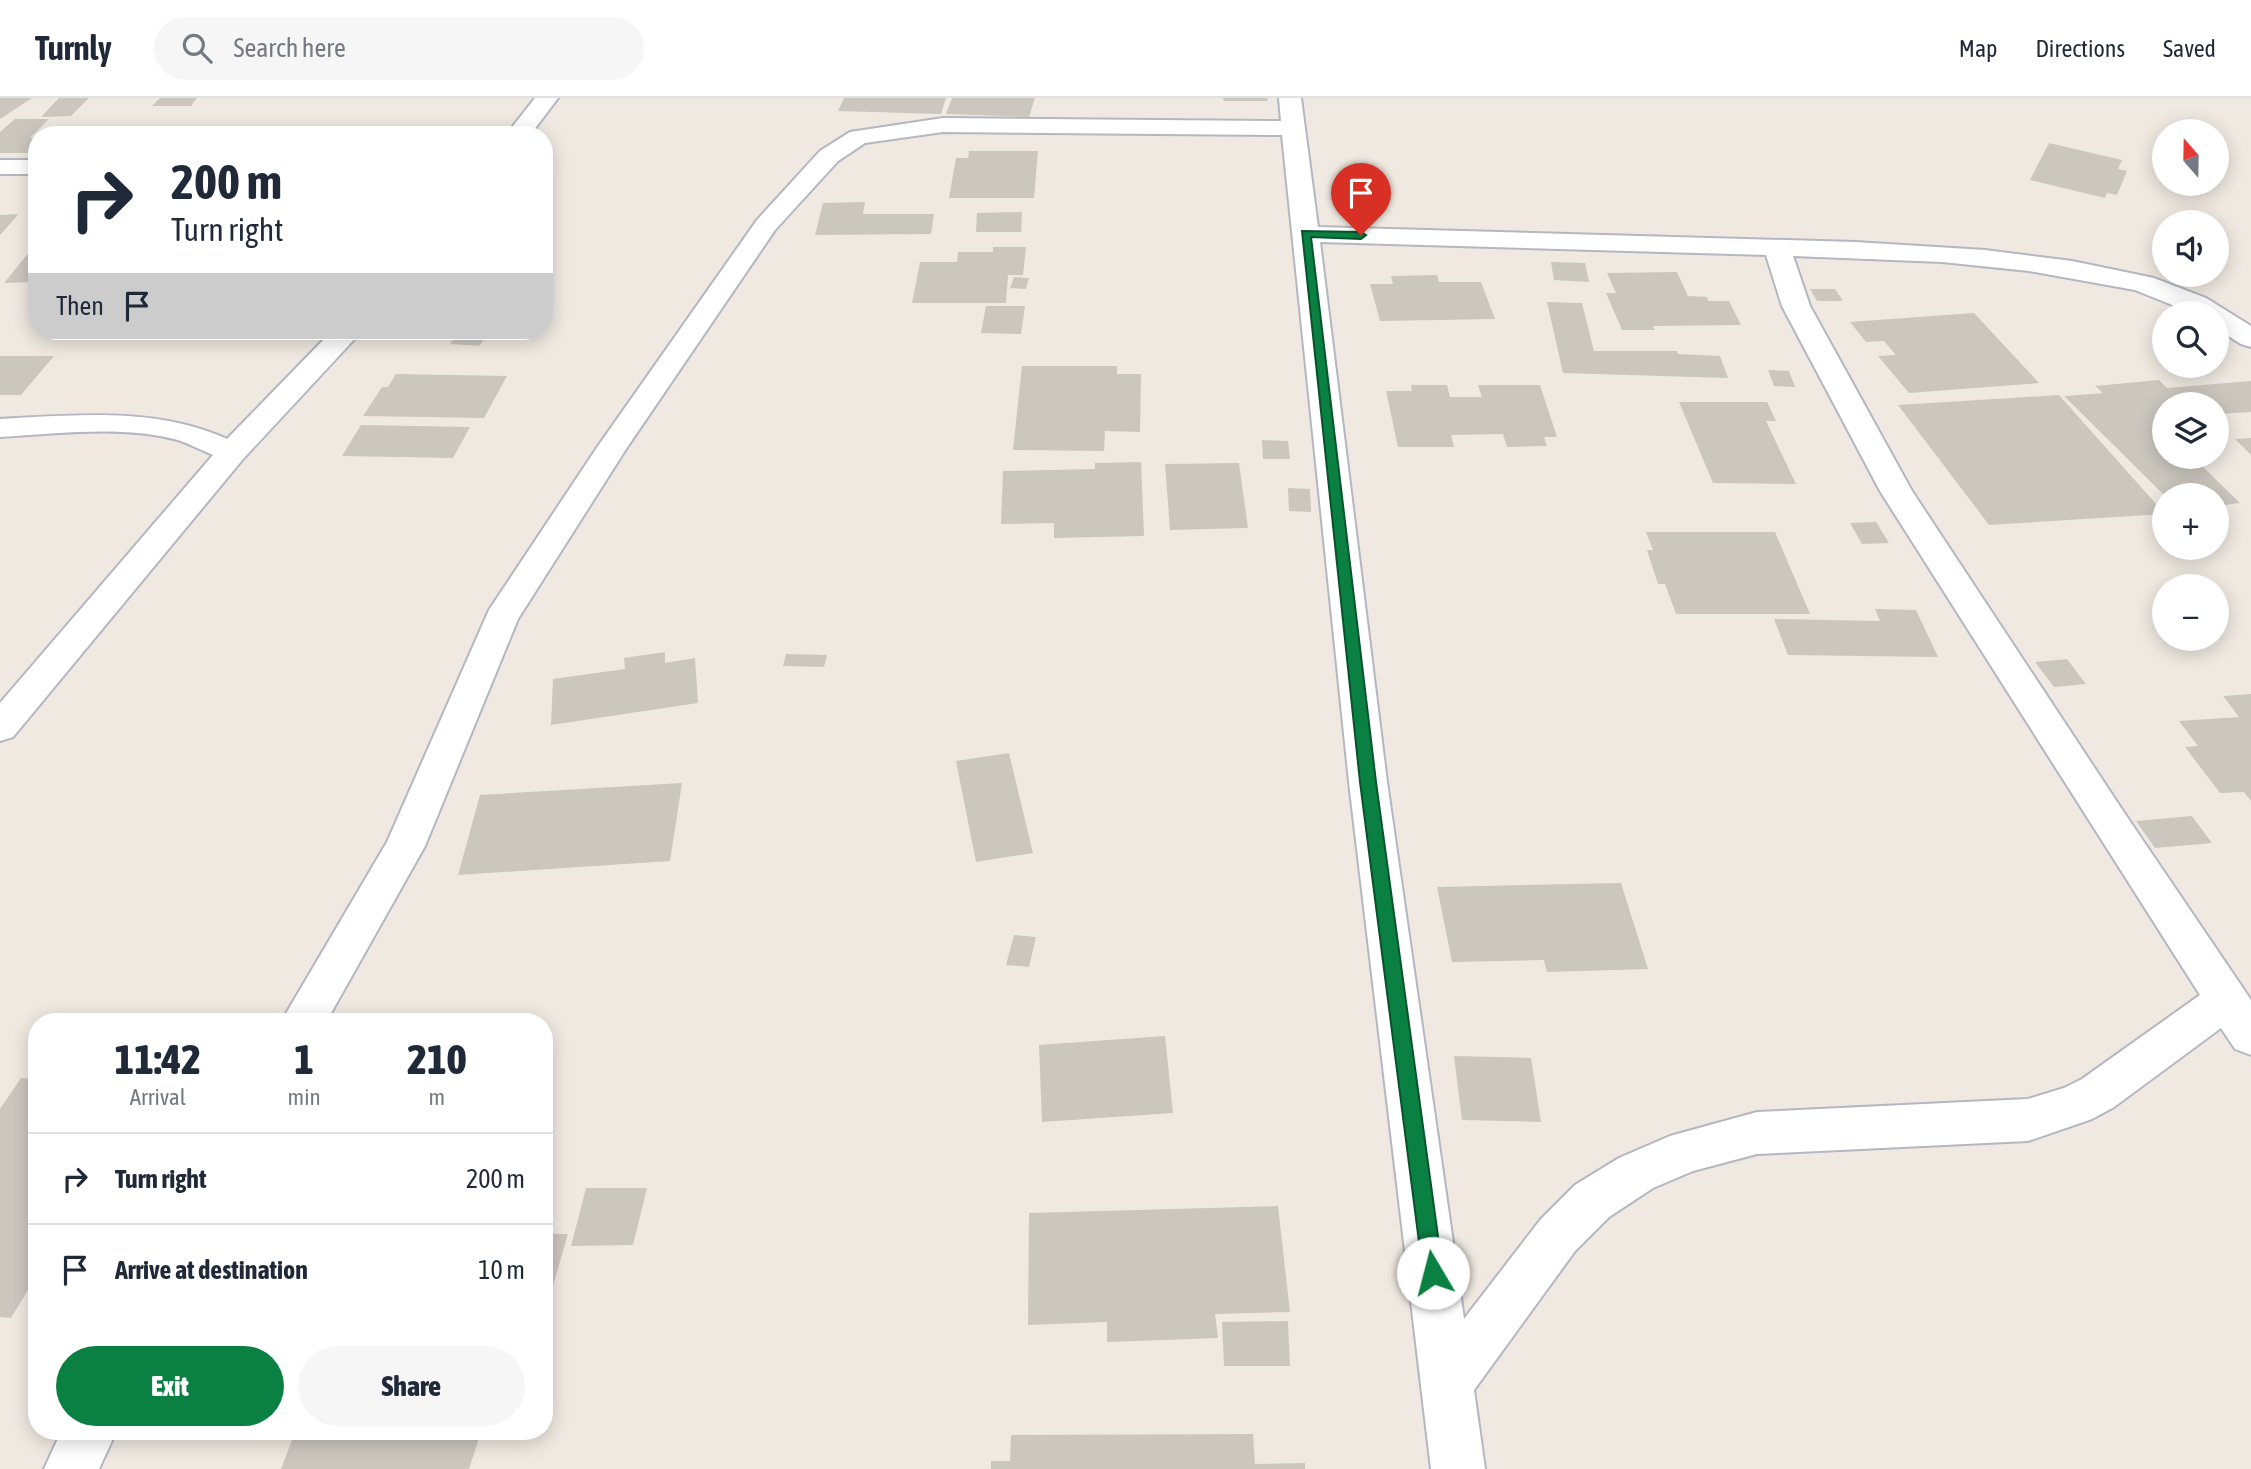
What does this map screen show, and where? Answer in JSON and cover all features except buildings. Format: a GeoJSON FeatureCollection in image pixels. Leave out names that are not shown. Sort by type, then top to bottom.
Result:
{"type":"FeatureCollection","features":[{"type":"Feature","properties":{"kind":"street"},"geometry":{"type":"LineString","coordinates":[[525,126],[547,98]]}},
{"type":"Feature","properties":{"kind":"street"},"geometry":{"type":"LineString","coordinates":[[308,1013],[405,846],[501,618],[611,449],[766,225],[829,156],[858,136],[943,125],[1291,113],[1368,782],[1458,1469]]}},
{"type":"Feature","properties":{"kind":"street"},"geometry":{"type":"LineString","coordinates":[[0,167],[28,167]]}},
{"type":"Feature","properties":{"kind":"street"},"geometry":{"type":"LineString","coordinates":[[1305,234],[1938,254],[2014,260],[2110,276],[2161,288],[2188,301]]}},
{"type":"Feature","properties":{"kind":"street"},"geometry":{"type":"LineString","coordinates":[[1447,1382],[1558,1235],[1592,1201],[1636,1173],[1687,1151],[1757,1133],[2028,1120],[2076,1105],[2239,1017],[2109,822],[1896,491],[1796,306],[1777,247]]}},
{"type":"Feature","properties":{"kind":"street"},"geometry":{"type":"LineString","coordinates":[[2229,324],[2251,338]]}},
{"type":"Feature","properties":{"kind":"street"},"geometry":{"type":"LineString","coordinates":[[0,728],[232,452],[339,340]]}},
{"type":"Feature","properties":{"kind":"street"},"geometry":{"type":"LineString","coordinates":[[0,428],[55,425],[140,426],[188,433],[232,452]]}},
{"type":"Feature","properties":{"kind":"street"},"geometry":{"type":"LineString","coordinates":[[71,1469],[85,1440]]}},
{"type":"Feature","properties":{"kind":"route"},"geometry":{"type":"LineString","coordinates":[[1361,235],[1305,234],[1368,782],[1433,1273]]}}]}
